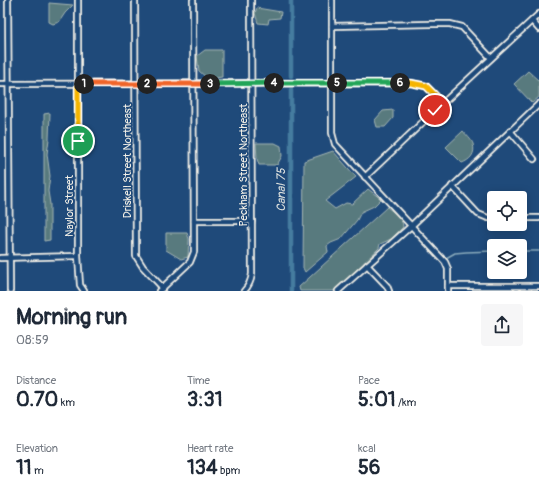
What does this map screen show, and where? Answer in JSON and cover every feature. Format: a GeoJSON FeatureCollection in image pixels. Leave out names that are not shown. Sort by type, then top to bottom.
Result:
{"type":"FeatureCollection","features":[{"type":"Feature","properties":{"kind":"street"},"geometry":{"type":"LineString","coordinates":[[8,0],[10,291]]}},
{"type":"Feature","properties":{"kind":"street","name":"Naylor Street"},"geometry":{"type":"LineString","coordinates":[[78,0],[78,256],[80,285],[84,291]]}},
{"type":"Feature","properties":{"kind":"street","name":"Driskell Street Northeast"},"geometry":{"type":"LineString","coordinates":[[135,0],[136,256],[161,289]]}},
{"type":"Feature","properties":{"kind":"street"},"geometry":{"type":"LineString","coordinates":[[161,289],[190,262],[194,252],[193,0]]}},
{"type":"Feature","properties":{"kind":"street","name":"Peckham Street Northeast"},"geometry":{"type":"LineString","coordinates":[[244,291],[251,281],[252,274],[251,0]]}},
{"type":"Feature","properties":{"kind":"street"},"geometry":{"type":"LineString","coordinates":[[332,0],[332,133],[335,144],[445,262],[448,269],[448,288],[505,285],[539,286]]}},
{"type":"Feature","properties":{"kind":"street"},"geometry":{"type":"LineString","coordinates":[[365,177],[539,14]]}},
{"type":"Feature","properties":{"kind":"street"},"geometry":{"type":"LineString","coordinates":[[532,21],[539,30]]}},
{"type":"Feature","properties":{"kind":"street"},"geometry":{"type":"LineString","coordinates":[[332,26],[450,24],[462,28],[491,58]]}},
{"type":"Feature","properties":{"kind":"street"},"geometry":{"type":"LineString","coordinates":[[0,84],[416,84],[426,86],[443,103]]}},
{"type":"Feature","properties":{"kind":"street"},"geometry":{"type":"LineString","coordinates":[[338,291],[411,226],[539,104]]}},
{"type":"Feature","properties":{"kind":"street"},"geometry":{"type":"LineString","coordinates":[[510,132],[534,159]]}},
{"type":"Feature","properties":{"kind":"street"},"geometry":{"type":"LineString","coordinates":[[452,186],[478,214],[487,218]]}},
{"type":"Feature","properties":{"kind":"street"},"geometry":{"type":"LineString","coordinates":[[527,218],[539,218]]}},
{"type":"Feature","properties":{"kind":"street"},"geometry":{"type":"LineString","coordinates":[[194,221],[252,221]]}},
{"type":"Feature","properties":{"kind":"street"},"geometry":{"type":"LineString","coordinates":[[0,258],[78,256]]}},
{"type":"Feature","properties":{"kind":"street"},"geometry":{"type":"LineString","coordinates":[[367,265],[387,286],[388,291]]}},
{"type":"Feature","properties":{"kind":"street"},"geometry":{"type":"LineString","coordinates":[[505,285],[505,291]]}},
{"type":"Feature","properties":{"kind":"green space"},"geometry":{"type":"Polygon","coordinates":[[[49,3],[73,5],[59,22],[53,24],[49,22],[49,3]]]}},
{"type":"Feature","properties":{"kind":"green space"},"geometry":{"type":"Polygon","coordinates":[[[257,8],[281,12],[280,18],[269,19],[268,24],[258,23],[255,13],[257,8]]]}},
{"type":"Feature","properties":{"kind":"green space"},"geometry":{"type":"Polygon","coordinates":[[[205,50],[222,50],[222,77],[208,79],[199,71],[197,56],[205,50]]]}},
{"type":"Feature","properties":{"kind":"green space"},"geometry":{"type":"Polygon","coordinates":[[[528,71],[539,81],[539,97],[532,103],[514,84],[528,71]]]}},
{"type":"Feature","properties":{"kind":"green space"},"geometry":{"type":"Polygon","coordinates":[[[393,110],[393,118],[385,127],[377,127],[375,120],[383,111],[393,110]]]}},
{"type":"Feature","properties":{"kind":"green space"},"geometry":{"type":"Polygon","coordinates":[[[50,113],[47,154],[50,176],[48,191],[50,204],[50,240],[44,241],[44,114],[50,113]]]}},
{"type":"Feature","properties":{"kind":"green space"},"geometry":{"type":"Polygon","coordinates":[[[463,131],[472,142],[474,151],[468,160],[462,163],[446,147],[463,131]]]}},
{"type":"Feature","properties":{"kind":"green space"},"geometry":{"type":"Polygon","coordinates":[[[256,143],[275,143],[281,146],[282,156],[277,165],[259,165],[256,143]]]}},
{"type":"Feature","properties":{"kind":"green space"},"geometry":{"type":"Polygon","coordinates":[[[333,151],[356,177],[325,201],[335,209],[346,203],[352,204],[368,189],[381,199],[374,206],[361,212],[357,220],[341,239],[327,246],[328,252],[305,272],[303,268],[304,161],[333,151]]]}},
{"type":"Feature","properties":{"kind":"green space"},"geometry":{"type":"Polygon","coordinates":[[[387,207],[400,218],[403,224],[403,227],[391,239],[380,244],[379,248],[336,291],[300,291],[299,287],[387,207]]]}},
{"type":"Feature","properties":{"kind":"green space"},"geometry":{"type":"Polygon","coordinates":[[[166,233],[187,233],[189,239],[188,257],[181,259],[166,250],[166,233]]]}},
{"type":"Feature","properties":{"kind":"waterway","name":"Canal 75"},"geometry":{"type":"LineString","coordinates":[[291,0],[291,76]]}},
{"type":"Feature","properties":{"kind":"waterway","name":"Canal 75"},"geometry":{"type":"LineString","coordinates":[[291,90],[291,291]]}},
{"type":"Feature","properties":{"kind":"waterway"},"geometry":{"type":"LineString","coordinates":[[446,258],[455,253],[487,251]]}},
{"type":"Feature","properties":{"kind":"waterway"},"geometry":{"type":"LineString","coordinates":[[527,251],[539,251]]}},
{"type":"Feature","properties":{"kind":"route"},"geometry":{"type":"LineString","coordinates":[[78,141],[78,84],[411,83],[426,86],[443,103],[435,110]]}}]}
